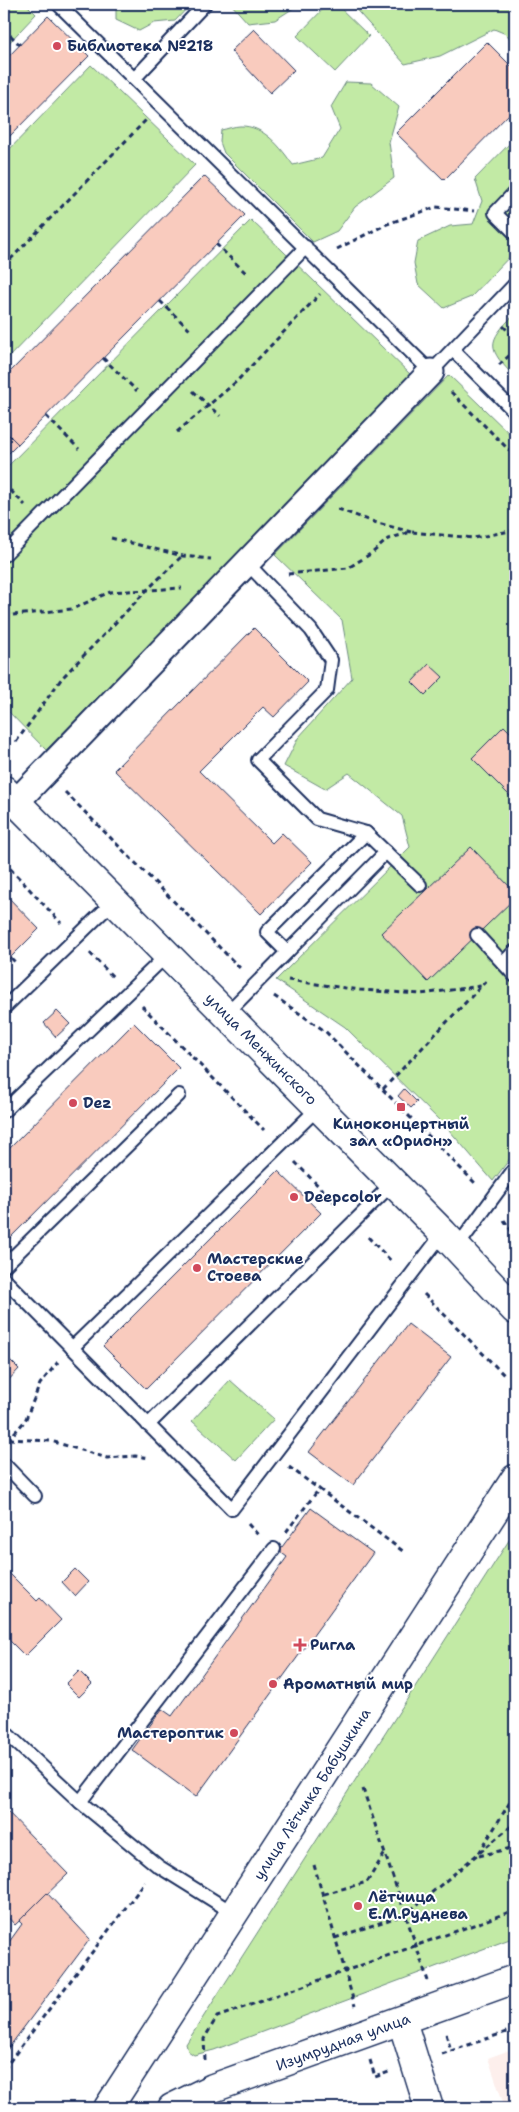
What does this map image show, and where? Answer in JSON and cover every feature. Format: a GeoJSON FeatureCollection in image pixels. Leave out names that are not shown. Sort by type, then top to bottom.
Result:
{"type":"FeatureCollection","features":[{"type":"Feature","properties":{"kind":"main road","name":"улица Менжинского"},"geometry":{"type":"LineString","coordinates":[[8,802],[114,901],[394,1182],[515,1310]]}},
{"type":"Feature","properties":{"kind":"main road","name":"улица Лётчика Бабушкина"},"geometry":{"type":"LineString","coordinates":[[108,2108],[515,1479]]}},
{"type":"Feature","properties":{"kind":"main road","name":"Изумрудная улица"},"geometry":{"type":"LineString","coordinates":[[172,2108],[213,2088],[515,1979]]}},
{"type":"Feature","properties":{"kind":"main road"},"geometry":{"type":"LineString","coordinates":[[402,2021],[429,2108]]}},
{"type":"Feature","properties":{"kind":"street"},"geometry":{"type":"LineString","coordinates":[[8,802],[309,499],[438,379]]}},
{"type":"Feature","properties":{"kind":"lane"},"geometry":{"type":"LineString","coordinates":[[58,4],[438,379],[452,350],[515,284]]}},
{"type":"Feature","properties":{"kind":"lane"},"geometry":{"type":"LineString","coordinates":[[134,79],[205,4]]}},
{"type":"Feature","properties":{"kind":"lane"},"geometry":{"type":"LineString","coordinates":[[515,192],[495,213],[515,233]]}},
{"type":"Feature","properties":{"kind":"lane"},"geometry":{"type":"LineString","coordinates":[[4,555],[306,247]]}},
{"type":"Feature","properties":{"kind":"lane"},"geometry":{"type":"LineString","coordinates":[[452,350],[515,412]]}},
{"type":"Feature","properties":{"kind":"lane"},"geometry":{"type":"LineString","coordinates":[[247,563],[311,630],[331,660],[327,690],[258,760],[316,819],[366,833],[420,885]]}},
{"type":"Feature","properties":{"kind":"lane"},"geometry":{"type":"LineString","coordinates":[[287,952],[267,932],[366,833]]}},
{"type":"Feature","properties":{"kind":"lane"},"geometry":{"type":"LineString","coordinates":[[226,1014],[386,852]]}},
{"type":"Feature","properties":{"kind":"lane"},"geometry":{"type":"LineString","coordinates":[[4,1008],[114,901]]}},
{"type":"Feature","properties":{"kind":"lane"},"geometry":{"type":"LineString","coordinates":[[477,935],[515,976]]}},
{"type":"Feature","properties":{"kind":"lane"},"geometry":{"type":"LineString","coordinates":[[503,964],[515,951]]}},
{"type":"Feature","properties":{"kind":"lane"},"geometry":{"type":"LineString","coordinates":[[4,1111],[167,955]]}},
{"type":"Feature","properties":{"kind":"lane"},"geometry":{"type":"LineString","coordinates":[[4,1266],[179,1095]]}},
{"type":"Feature","properties":{"kind":"lane"},"geometry":{"type":"LineString","coordinates":[[72,1348],[319,1107]]}},
{"type":"Feature","properties":{"kind":"lane"},"geometry":{"type":"LineString","coordinates":[[4,1278],[232,1509],[408,1278],[490,1202],[515,1168]]}},
{"type":"Feature","properties":{"kind":"lane"},"geometry":{"type":"LineString","coordinates":[[148,1425],[394,1182]]}},
{"type":"Feature","properties":{"kind":"lane"},"geometry":{"type":"LineString","coordinates":[[4,1464],[35,1496]]}},
{"type":"Feature","properties":{"kind":"lane"},"geometry":{"type":"LineString","coordinates":[[80,1802],[274,1549]]}},
{"type":"Feature","properties":{"kind":"lane"},"geometry":{"type":"LineString","coordinates":[[4,1731],[80,1802],[158,1866],[235,1914]]}},
{"type":"Feature","properties":{"kind":"path"},"geometry":{"type":"LineString","coordinates":[[4,30],[20,45]]}},
{"type":"Feature","properties":{"kind":"path"},"geometry":{"type":"LineString","coordinates":[[4,266],[161,105]]}},
{"type":"Feature","properties":{"kind":"path"},"geometry":{"type":"LineString","coordinates":[[318,259],[387,224],[436,207],[495,213]]}},
{"type":"Feature","properties":{"kind":"path"},"geometry":{"type":"LineString","coordinates":[[216,244],[264,290]]}},
{"type":"Feature","properties":{"kind":"path"},"geometry":{"type":"LineString","coordinates":[[177,432],[236,382],[336,277]]}},
{"type":"Feature","properties":{"kind":"path"},"geometry":{"type":"LineString","coordinates":[[160,301],[208,347]]}},
{"type":"Feature","properties":{"kind":"path"},"geometry":{"type":"LineString","coordinates":[[500,323],[515,338]]}},
{"type":"Feature","properties":{"kind":"path"},"geometry":{"type":"LineString","coordinates":[[498,366],[510,355]]}},
{"type":"Feature","properties":{"kind":"path"},"geometry":{"type":"LineString","coordinates":[[103,358],[151,405]]}},
{"type":"Feature","properties":{"kind":"path"},"geometry":{"type":"LineString","coordinates":[[178,377],[220,416]]}},
{"type":"Feature","properties":{"kind":"path"},"geometry":{"type":"LineString","coordinates":[[438,379],[515,456]]}},
{"type":"Feature","properties":{"kind":"path"},"geometry":{"type":"LineString","coordinates":[[46,416],[94,464]]}},
{"type":"Feature","properties":{"kind":"path"},"geometry":{"type":"LineString","coordinates":[[4,484],[39,520]]}},
{"type":"Feature","properties":{"kind":"path"},"geometry":{"type":"LineString","coordinates":[[309,499],[374,522],[411,532],[474,538],[515,530]]}},
{"type":"Feature","properties":{"kind":"path"},"geometry":{"type":"LineString","coordinates":[[111,538],[182,556],[247,563],[286,574],[307,574],[348,568],[372,553],[388,538],[411,532]]}},
{"type":"Feature","properties":{"kind":"path"},"geometry":{"type":"LineString","coordinates":[[16,742],[62,678],[182,556]]}},
{"type":"Feature","properties":{"kind":"path"},"geometry":{"type":"LineString","coordinates":[[4,616],[72,609],[110,592],[186,588]]}},
{"type":"Feature","properties":{"kind":"path"},"geometry":{"type":"LineString","coordinates":[[58,785],[256,984],[325,1031],[475,1183],[515,1236]]}},
{"type":"Feature","properties":{"kind":"path"},"geometry":{"type":"LineString","coordinates":[[4,862],[128,992],[506,1377]]}},
{"type":"Feature","properties":{"kind":"path"},"geometry":{"type":"LineString","coordinates":[[383,1089],[503,964]]}},
{"type":"Feature","properties":{"kind":"path"},"geometry":{"type":"LineString","coordinates":[[265,974],[300,983],[360,990],[421,994],[481,986]]}},
{"type":"Feature","properties":{"kind":"path"},"geometry":{"type":"LineString","coordinates":[[72,1348],[59,1360],[40,1384],[24,1420],[9,1439],[51,1441],[107,1458],[135,1456],[185,1462]]}},
{"type":"Feature","properties":{"kind":"path"},"geometry":{"type":"LineString","coordinates":[[273,1455],[404,1552]]}},
{"type":"Feature","properties":{"kind":"path"},"geometry":{"type":"LineString","coordinates":[[232,1509],[274,1549],[319,1489]]}},
{"type":"Feature","properties":{"kind":"path"},"geometry":{"type":"LineString","coordinates":[[363,1789],[416,1944]]}},
{"type":"Feature","properties":{"kind":"path"},"geometry":{"type":"LineString","coordinates":[[477,1856],[515,1794]]}},
{"type":"Feature","properties":{"kind":"path"},"geometry":{"type":"LineString","coordinates":[[335,1938],[406,1914],[515,1823]]}},
{"type":"Feature","properties":{"kind":"path"},"geometry":{"type":"LineString","coordinates":[[477,1856],[515,1847]]}},
{"type":"Feature","properties":{"kind":"path"},"geometry":{"type":"LineString","coordinates":[[323,1894],[367,1882],[385,1852]]}},
{"type":"Feature","properties":{"kind":"path"},"geometry":{"type":"LineString","coordinates":[[314,1865],[362,2035],[376,2077],[515,2030]]}},
{"type":"Feature","properties":{"kind":"path"},"geometry":{"type":"LineString","coordinates":[[4,2069],[158,1866]]}},
{"type":"Feature","properties":{"kind":"path"},"geometry":{"type":"LineString","coordinates":[[217,2016],[515,1910]]}},
{"type":"Feature","properties":{"kind":"shaded area"},"geometry":{"type":"Polygon","coordinates":[[[515,2048],[515,2108],[505,2108],[488,2058],[515,2048]]]}},
{"type":"Feature","properties":{"kind":"green space"},"geometry":{"type":"Polygon","coordinates":[[[4,4],[26,4],[36,14],[4,48],[4,4]]]}},
{"type":"Feature","properties":{"kind":"green space"},"geometry":{"type":"Polygon","coordinates":[[[116,4],[191,4],[175,21],[154,23],[139,31],[116,20],[116,4]]]}},
{"type":"Feature","properties":{"kind":"green space"},"geometry":{"type":"Polygon","coordinates":[[[231,4],[300,4],[275,20],[248,23],[231,4]]]}},
{"type":"Feature","properties":{"kind":"green space"},"geometry":{"type":"Polygon","coordinates":[[[328,4],[336,4],[369,36],[335,72],[297,36],[328,4]]]}},
{"type":"Feature","properties":{"kind":"green space"},"geometry":{"type":"Polygon","coordinates":[[[351,4],[515,4],[515,44],[506,34],[494,29],[440,56],[405,64],[351,4]]]}},
{"type":"Feature","properties":{"kind":"green space"},"geometry":{"type":"Polygon","coordinates":[[[91,65],[195,165],[4,362],[4,155],[91,65]]]}},
{"type":"Feature","properties":{"kind":"green space"},"geometry":{"type":"Polygon","coordinates":[[[346,82],[371,83],[399,107],[389,142],[394,178],[355,207],[337,231],[313,242],[224,153],[220,142],[221,130],[235,126],[257,129],[277,145],[293,165],[322,158],[340,129],[331,107],[346,82]]]}},
{"type":"Feature","properties":{"kind":"green space"},"geometry":{"type":"Polygon","coordinates":[[[515,138],[515,251],[471,297],[444,308],[418,284],[414,263],[418,241],[450,226],[473,224],[482,201],[475,179],[515,138]]]}},
{"type":"Feature","properties":{"kind":"green space"},"geometry":{"type":"Polygon","coordinates":[[[251,220],[413,377],[46,750],[4,707],[4,470],[251,220]]]}},
{"type":"Feature","properties":{"kind":"green space"},"geometry":{"type":"Polygon","coordinates":[[[515,314],[515,377],[499,359],[494,346],[499,332],[515,314]]]}},
{"type":"Feature","properties":{"kind":"green space"},"geometry":{"type":"Polygon","coordinates":[[[449,375],[515,439],[515,1152],[493,1181],[449,1130],[345,1027],[276,980],[410,847],[402,816],[349,773],[325,789],[284,766],[298,738],[352,678],[342,620],[275,555],[449,375]]]}},
{"type":"Feature","properties":{"kind":"green space"},"geometry":{"type":"Polygon","coordinates":[[[230,1380],[274,1419],[236,1460],[192,1421],[230,1380]]]}},
{"type":"Feature","properties":{"kind":"green space"},"geometry":{"type":"Polygon","coordinates":[[[515,1531],[515,1937],[214,2050],[194,2055],[188,2051],[186,2044],[515,1531]]]}},
{"type":"Feature","properties":{"kind":"building"},"geometry":{"type":"Polygon","coordinates":[[[48,16],[89,56],[4,142],[4,61],[48,16]]]}},
{"type":"Feature","properties":{"kind":"building"},"geometry":{"type":"Polygon","coordinates":[[[254,29],[294,70],[270,93],[231,51],[254,29]]]}},
{"type":"Feature","properties":{"kind":"building"},"geometry":{"type":"Polygon","coordinates":[[[487,42],[515,70],[515,108],[444,180],[396,133],[487,42]]]}},
{"type":"Feature","properties":{"kind":"building"},"geometry":{"type":"Polygon","coordinates":[[[204,176],[245,215],[18,444],[4,430],[4,378],[204,176]]]}},
{"type":"Feature","properties":{"kind":"building"},"geometry":{"type":"Polygon","coordinates":[[[4,430],[18,444],[4,458],[4,430]]]}},
{"type":"Feature","properties":{"kind":"building"},"geometry":{"type":"Polygon","coordinates":[[[254,628],[308,682],[274,717],[263,707],[199,771],[272,843],[282,833],[312,862],[261,914],[114,770],[254,628]]]}},
{"type":"Feature","properties":{"kind":"building"},"geometry":{"type":"Polygon","coordinates":[[[429,664],[443,677],[425,695],[412,682],[429,664]]]}},
{"type":"Feature","properties":{"kind":"building"},"geometry":{"type":"Polygon","coordinates":[[[504,726],[515,737],[515,794],[512,798],[472,758],[504,726]]]}},
{"type":"Feature","properties":{"kind":"building"},"geometry":{"type":"Polygon","coordinates":[[[471,847],[515,892],[515,898],[428,982],[381,933],[471,847]]]}},
{"type":"Feature","properties":{"kind":"building"},"geometry":{"type":"Polygon","coordinates":[[[4,893],[39,929],[4,964],[4,893]]]}},
{"type":"Feature","properties":{"kind":"building"},"geometry":{"type":"Polygon","coordinates":[[[57,1011],[70,1024],[56,1037],[44,1023],[57,1011]]]}},
{"type":"Feature","properties":{"kind":"building"},"geometry":{"type":"Polygon","coordinates":[[[134,1023],[179,1068],[5,1243],[4,1154],[134,1023]]]}},
{"type":"Feature","properties":{"kind":"building"},"geometry":{"type":"Polygon","coordinates":[[[404,1089],[417,1102],[411,1108],[398,1096],[404,1089]]]}},
{"type":"Feature","properties":{"kind":"building"},"geometry":{"type":"Polygon","coordinates":[[[278,1171],[321,1213],[146,1389],[103,1346],[278,1171]]]}},
{"type":"Feature","properties":{"kind":"building"},"geometry":{"type":"Polygon","coordinates":[[[408,1324],[451,1357],[353,1485],[309,1452],[408,1324]]]}},
{"type":"Feature","properties":{"kind":"building"},"geometry":{"type":"Polygon","coordinates":[[[4,1354],[19,1369],[4,1385],[4,1354]]]}},
{"type":"Feature","properties":{"kind":"building"},"geometry":{"type":"Polygon","coordinates":[[[311,1508],[373,1553],[196,1797],[132,1750],[162,1709],[172,1716],[287,1557],[279,1551],[311,1508]]]}},
{"type":"Feature","properties":{"kind":"building"},"geometry":{"type":"Polygon","coordinates":[[[4,1568],[37,1601],[40,1598],[61,1620],[25,1656],[4,1635],[9,1628],[4,1623],[4,1568]]]}},
{"type":"Feature","properties":{"kind":"building"},"geometry":{"type":"Polygon","coordinates":[[[75,1569],[88,1582],[75,1596],[62,1582],[75,1569]]]}},
{"type":"Feature","properties":{"kind":"building"},"geometry":{"type":"Polygon","coordinates":[[[79,1671],[92,1684],[79,1697],[66,1684],[79,1671]]]}},
{"type":"Feature","properties":{"kind":"building"},"geometry":{"type":"Polygon","coordinates":[[[4,1808],[68,1874],[15,1925],[4,1913],[4,1808]]]}},
{"type":"Feature","properties":{"kind":"building"},"geometry":{"type":"Polygon","coordinates":[[[47,1893],[90,1939],[4,2054],[4,1949],[22,1924],[19,1921],[47,1893]]]}},
{"type":"Feature","properties":{"kind":"place","name":"Библиотека №218"},"geometry":{"type":"Point","coordinates":[57,46]}},
{"type":"Feature","properties":{"kind":"place","name":"Dez"},"geometry":{"type":"Point","coordinates":[73,1103]}},
{"type":"Feature","properties":{"kind":"place","name":"Киноконцертный зал «Орион»"},"geometry":{"type":"Point","coordinates":[401,1107]}},
{"type":"Feature","properties":{"kind":"place","name":"Deepcolor"},"geometry":{"type":"Point","coordinates":[294,1197]}},
{"type":"Feature","properties":{"kind":"place","name":"Мастерские Стоева"},"geometry":{"type":"Point","coordinates":[197,1268]}},
{"type":"Feature","properties":{"kind":"place","name":"Ригла"},"geometry":{"type":"Point","coordinates":[300,1645]}},
{"type":"Feature","properties":{"kind":"place","name":"Ароматный мир"},"geometry":{"type":"Point","coordinates":[273,1684]}},
{"type":"Feature","properties":{"kind":"place","name":"Мастероптик"},"geometry":{"type":"Point","coordinates":[234,1733]}},
{"type":"Feature","properties":{"kind":"place","name":"Лётчица Е.М.Руднева"},"geometry":{"type":"Point","coordinates":[358,1906]}}]}
